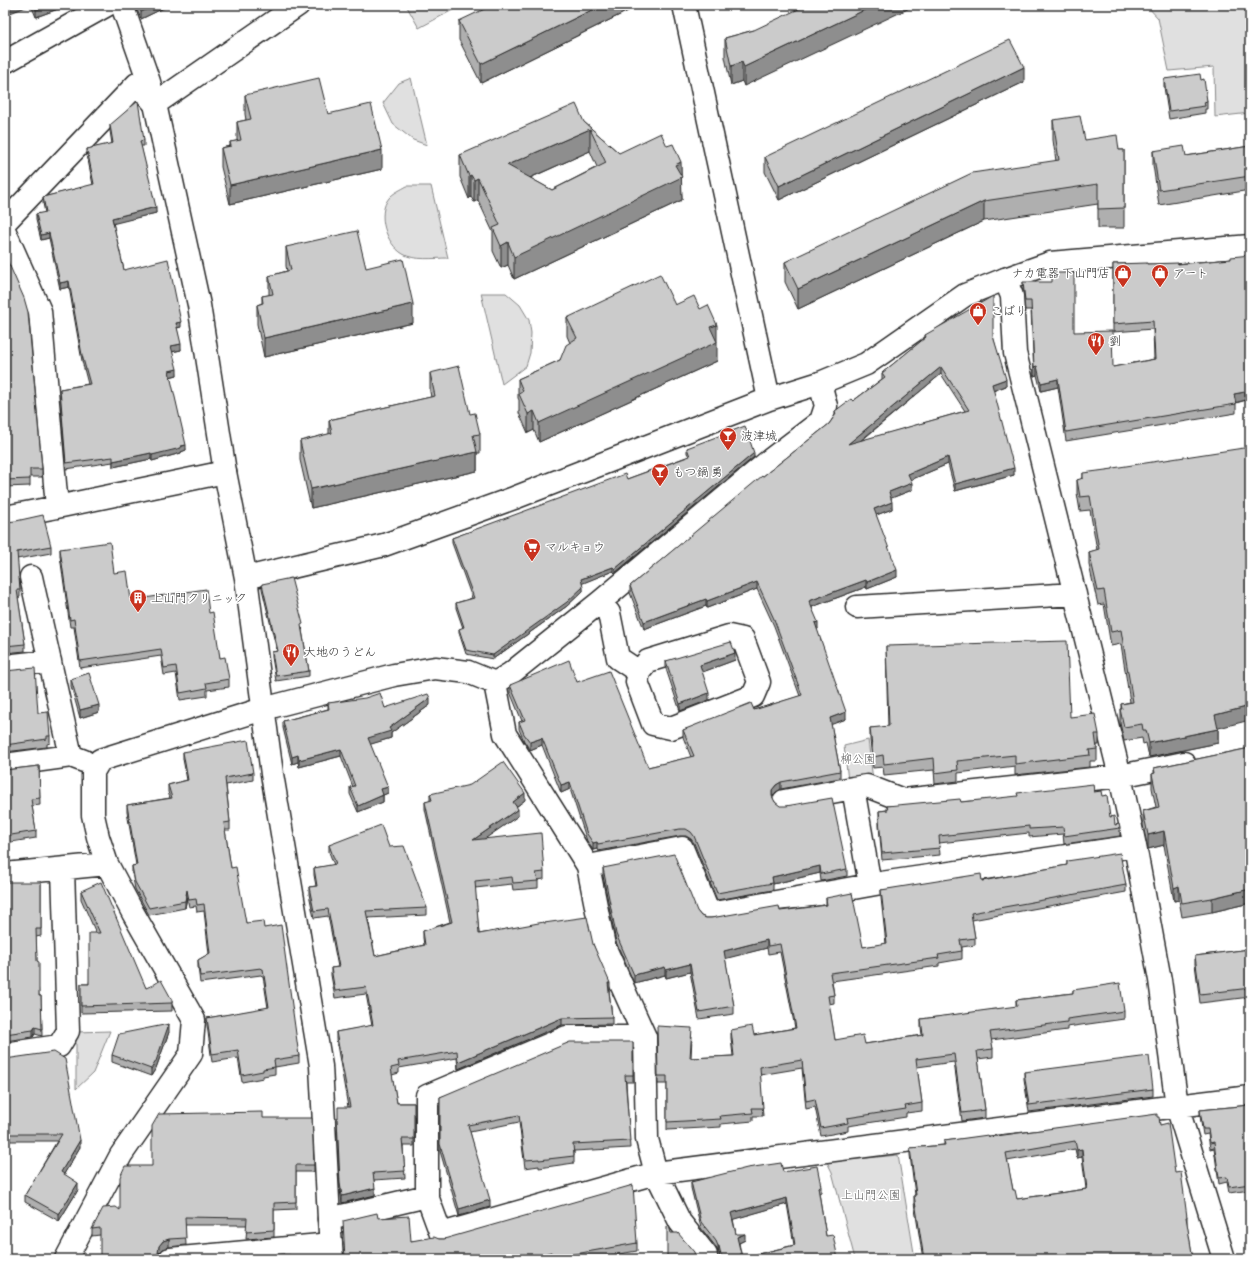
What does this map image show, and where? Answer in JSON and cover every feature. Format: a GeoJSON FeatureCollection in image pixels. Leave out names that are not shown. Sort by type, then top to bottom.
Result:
{"type":"FeatureCollection","features":[{"type":"Feature","properties":{"kind":"street"},"geometry":{"type":"LineString","coordinates":[[5,62],[107,5]]}},
{"type":"Feature","properties":{"kind":"street"},"geometry":{"type":"LineString","coordinates":[[122,5],[149,82],[155,104],[199,305],[225,472],[246,578],[272,774],[321,1066],[331,1252],[170,1259]]}},
{"type":"Feature","properties":{"kind":"street"},"geometry":{"type":"LineString","coordinates":[[155,104],[298,5]]}},
{"type":"Feature","properties":{"kind":"street"},"geometry":{"type":"LineString","coordinates":[[684,5],[769,399]]}},
{"type":"Feature","properties":{"kind":"street"},"geometry":{"type":"LineString","coordinates":[[5,222],[137,84],[155,104]]}},
{"type":"Feature","properties":{"kind":"street"},"geometry":{"type":"LineString","coordinates":[[5,232],[40,311],[57,507]]}},
{"type":"Feature","properties":{"kind":"street"},"geometry":{"type":"LineString","coordinates":[[246,578],[384,545],[514,498],[769,399],[820,383],[866,364],[965,295],[1050,263],[1250,246]]}},
{"type":"Feature","properties":{"kind":"street"},"geometry":{"type":"LineString","coordinates":[[1005,279],[1012,296],[1015,353],[1120,776],[1135,846],[1160,980],[1177,1106],[1224,1259]]}},
{"type":"Feature","properties":{"kind":"street"},"geometry":{"type":"LineString","coordinates":[[494,683],[510,674],[600,602],[764,465],[821,421],[826,406],[820,383]]}},
{"type":"Feature","properties":{"kind":"street"},"geometry":{"type":"LineString","coordinates":[[5,517],[225,472]]}},
{"type":"Feature","properties":{"kind":"street"},"geometry":{"type":"LineString","coordinates":[[31,577],[71,756]]}},
{"type":"Feature","properties":{"kind":"street"},"geometry":{"type":"LineString","coordinates":[[857,607],[1075,594]]}},
{"type":"Feature","properties":{"kind":"street"},"geometry":{"type":"LineString","coordinates":[[600,602],[609,613],[618,658],[639,672]]}},
{"type":"Feature","properties":{"kind":"street"},"geometry":{"type":"LineString","coordinates":[[729,636],[743,639],[759,682],[753,696],[671,728],[653,724],[637,682],[639,672],[648,661],[729,636]]}},
{"type":"Feature","properties":{"kind":"street"},"geometry":{"type":"LineString","coordinates":[[5,666],[50,662]]}},
{"type":"Feature","properties":{"kind":"street"},"geometry":{"type":"LineString","coordinates":[[66,1259],[121,1155],[191,1054],[194,1020],[107,864],[98,837],[93,815],[93,772],[100,760],[263,709],[394,675],[435,668],[468,672],[494,683]]}},
{"type":"Feature","properties":{"kind":"street"},"geometry":{"type":"LineString","coordinates":[[494,683],[505,734],[588,866],[604,946],[646,1037],[647,1139],[656,1173],[680,1222],[706,1255],[706,1259]]}},
{"type":"Feature","properties":{"kind":"street"},"geometry":{"type":"LineString","coordinates":[[5,765],[71,756],[97,766]]}},
{"type":"Feature","properties":{"kind":"street"},"geometry":{"type":"LineString","coordinates":[[784,801],[867,786],[903,800],[1120,776],[1204,759]]}},
{"type":"Feature","properties":{"kind":"street"},"geometry":{"type":"LineString","coordinates":[[853,788],[870,885]]}},
{"type":"Feature","properties":{"kind":"street"},"geometry":{"type":"LineString","coordinates":[[588,866],[682,848],[709,914],[870,885],[1135,846]]}},
{"type":"Feature","properties":{"kind":"street"},"geometry":{"type":"LineString","coordinates":[[5,874],[107,864]]}},
{"type":"Feature","properties":{"kind":"street"},"geometry":{"type":"LineString","coordinates":[[5,1054],[59,1046],[68,1031],[63,869]]}},
{"type":"Feature","properties":{"kind":"street"},"geometry":{"type":"LineString","coordinates":[[646,1037],[567,1037],[427,1096],[427,1196],[440,1234],[656,1173],[1250,1097]]}},
{"type":"Feature","properties":{"kind":"street"},"geometry":{"type":"LineString","coordinates":[[329,1220],[427,1196]]}},
{"type":"Feature","properties":{"kind":"green space"},"geometry":{"type":"Polygon","coordinates":[[[406,5],[462,5],[419,28],[406,5]]]}},
{"type":"Feature","properties":{"kind":"green space"},"geometry":{"type":"Polygon","coordinates":[[[1146,5],[1245,5],[1250,32],[1250,113],[1215,117],[1214,67],[1169,71],[1158,18],[1146,5]]]}},
{"type":"Feature","properties":{"kind":"green space"},"geometry":{"type":"Polygon","coordinates":[[[411,78],[427,145],[413,140],[393,124],[383,103],[399,83],[411,78]]]}},
{"type":"Feature","properties":{"kind":"green space"},"geometry":{"type":"Polygon","coordinates":[[[407,186],[431,186],[448,258],[413,258],[403,254],[397,249],[388,236],[383,220],[385,205],[391,196],[407,186]]]}},
{"type":"Feature","properties":{"kind":"green space"},"geometry":{"type":"Polygon","coordinates":[[[481,293],[506,293],[520,305],[529,320],[531,333],[530,353],[526,366],[502,384],[481,293]]]}},
{"type":"Feature","properties":{"kind":"green space","name":"柳公園"},"geometry":{"type":"Polygon","coordinates":[[[868,740],[875,796],[850,798],[844,746],[868,740]]]}},
{"type":"Feature","properties":{"kind":"green space"},"geometry":{"type":"Polygon","coordinates":[[[110,1031],[93,1073],[76,1089],[76,1032],[110,1031]]]}},
{"type":"Feature","properties":{"kind":"green space","name":"上山門公園"},"geometry":{"type":"Polygon","coordinates":[[[898,1155],[915,1259],[855,1259],[832,1172],[827,1162],[898,1155]]]}},
{"type":"Feature","properties":{"kind":"building"},"geometry":{"type":"Polygon","coordinates":[[[5,5],[13,5],[5,8],[5,5]]]}},
{"type":"Feature","properties":{"kind":"building"},"geometry":{"type":"Polygon","coordinates":[[[34,5],[50,5],[36,10],[34,5]]]}},
{"type":"Feature","properties":{"kind":"building"},"geometry":{"type":"Polygon","coordinates":[[[138,5],[155,5],[141,12],[138,5]]]}},
{"type":"Feature","properties":{"kind":"building"},"geometry":{"type":"Polygon","coordinates":[[[493,5],[602,5],[481,64],[459,21],[493,5]]]}},
{"type":"Feature","properties":{"kind":"building"},"geometry":{"type":"Polygon","coordinates":[[[807,5],[875,5],[744,67],[742,62],[731,66],[725,38],[754,30],[807,5]]]}},
{"type":"Feature","properties":{"kind":"building"},"geometry":{"type":"Polygon","coordinates":[[[1010,40],[1024,67],[779,186],[765,157],[1010,40]]]}},
{"type":"Feature","properties":{"kind":"building"},"geometry":{"type":"Polygon","coordinates":[[[1200,74],[1201,80],[1204,79],[1207,101],[1204,102],[1205,106],[1169,111],[1164,79],[1200,74]]]}},
{"type":"Feature","properties":{"kind":"building"},"geometry":{"type":"Polygon","coordinates":[[[319,78],[328,114],[371,104],[382,150],[230,185],[221,148],[231,146],[230,142],[241,140],[237,122],[251,119],[245,95],[319,78]]]}},
{"type":"Feature","properties":{"kind":"building"},"geometry":{"type":"Polygon","coordinates":[[[138,101],[144,140],[140,141],[156,207],[112,218],[124,270],[168,259],[181,322],[176,323],[181,344],[171,346],[177,369],[169,371],[186,445],[181,446],[181,448],[152,455],[151,453],[113,461],[113,457],[66,463],[60,389],[90,384],[82,355],[69,281],[60,283],[49,233],[41,235],[36,214],[46,212],[43,197],[94,184],[87,149],[113,143],[110,125],[138,101]]]}},
{"type":"Feature","properties":{"kind":"building"},"geometry":{"type":"Polygon","coordinates":[[[576,104],[584,122],[619,153],[661,133],[667,146],[673,144],[681,162],[675,165],[682,177],[514,257],[508,242],[501,246],[493,228],[500,225],[478,178],[474,180],[471,175],[469,176],[460,155],[576,104]],[[590,129],[507,165],[552,190],[606,163],[590,129]]]}},
{"type":"Feature","properties":{"kind":"building"},"geometry":{"type":"Polygon","coordinates":[[[1080,116],[1085,140],[1117,135],[1119,150],[1124,150],[1124,208],[1098,209],[1098,184],[984,201],[798,289],[785,262],[972,173],[1059,160],[1053,120],[1080,116]]]}},
{"type":"Feature","properties":{"kind":"building"},"geometry":{"type":"Polygon","coordinates":[[[1184,146],[1186,156],[1250,146],[1250,176],[1159,190],[1153,151],[1184,146]]]}},
{"type":"Feature","properties":{"kind":"building"},"geometry":{"type":"Polygon","coordinates":[[[357,231],[366,268],[403,259],[413,304],[264,338],[257,305],[263,303],[262,296],[273,294],[269,276],[291,270],[286,247],[357,231]]]}},
{"type":"Feature","properties":{"kind":"building"},"geometry":{"type":"Polygon","coordinates":[[[5,255],[24,298],[28,312],[42,469],[30,469],[30,479],[5,480],[5,255]]]}},
{"type":"Feature","properties":{"kind":"building"},"geometry":{"type":"Polygon","coordinates":[[[1250,255],[1250,391],[1234,394],[1236,404],[1066,432],[1058,379],[1041,383],[1037,366],[1034,367],[1031,301],[1025,301],[1023,282],[1052,282],[1052,273],[1074,273],[1074,332],[1112,331],[1113,367],[1155,359],[1153,321],[1113,324],[1113,264],[1178,264],[1231,259],[1231,257],[1250,255]]]}},
{"type":"Feature","properties":{"kind":"building"},"geometry":{"type":"Polygon","coordinates":[[[660,274],[675,305],[694,296],[700,309],[708,305],[717,325],[710,327],[717,342],[539,423],[534,411],[528,414],[519,394],[523,391],[518,379],[560,360],[566,345],[577,338],[567,318],[660,274]]]}},
{"type":"Feature","properties":{"kind":"building"},"geometry":{"type":"Polygon","coordinates":[[[993,296],[993,336],[1006,379],[992,384],[1014,468],[955,484],[948,457],[908,474],[912,483],[889,492],[892,502],[874,509],[897,570],[867,582],[866,580],[809,601],[818,622],[815,623],[846,712],[830,718],[840,771],[781,782],[772,790],[772,796],[775,802],[780,806],[832,798],[847,869],[821,874],[820,866],[772,877],[773,883],[717,893],[694,836],[686,829],[598,844],[597,842],[593,843],[587,834],[570,782],[561,785],[542,738],[530,742],[524,734],[519,722],[525,720],[510,685],[569,660],[577,682],[609,671],[648,767],[694,756],[683,730],[751,703],[754,710],[802,695],[774,619],[757,582],[707,601],[706,599],[644,622],[630,586],[762,476],[829,424],[836,414],[835,411],[851,399],[853,401],[885,377],[882,373],[926,337],[925,335],[993,296]],[[941,367],[848,444],[969,410],[941,367]]]}},
{"type":"Feature","properties":{"kind":"building"},"geometry":{"type":"Polygon","coordinates":[[[459,366],[470,414],[475,413],[480,434],[473,435],[477,452],[311,489],[300,441],[332,433],[329,420],[435,396],[430,373],[459,366]]]}},
{"type":"Feature","properties":{"kind":"building","name":"マルキョウ"},"geometry":{"type":"Polygon","coordinates":[[[745,426],[754,453],[615,569],[613,567],[581,579],[583,587],[567,602],[493,655],[466,650],[459,629],[464,627],[456,603],[474,598],[452,538],[625,474],[627,479],[690,456],[687,448],[745,426]]]}},
{"type":"Feature","properties":{"kind":"building"},"geometry":{"type":"Polygon","coordinates":[[[1250,447],[1250,706],[1215,715],[1218,729],[1149,743],[1146,730],[1143,730],[1142,724],[1124,727],[1120,709],[1122,709],[1121,704],[1133,702],[1121,630],[1111,632],[1104,590],[1098,591],[1089,552],[1099,549],[1090,496],[1080,497],[1077,480],[1083,478],[1083,473],[1250,447]]]}},
{"type":"Feature","properties":{"kind":"building"},"geometry":{"type":"Polygon","coordinates":[[[43,515],[51,546],[17,552],[20,590],[17,590],[25,644],[5,646],[5,522],[43,515]]]}},
{"type":"Feature","properties":{"kind":"building","name":"上山門クリニック"},"geometry":{"type":"Polygon","coordinates":[[[110,542],[114,573],[127,571],[131,600],[206,589],[209,613],[213,612],[220,658],[225,657],[229,679],[206,683],[207,688],[180,693],[176,666],[164,668],[161,649],[80,661],[74,619],[70,620],[60,549],[110,542]]]}},
{"type":"Feature","properties":{"kind":"building"},"geometry":{"type":"Polygon","coordinates":[[[291,578],[303,624],[301,625],[309,671],[276,676],[272,652],[278,651],[262,584],[291,578]]]}},
{"type":"Feature","properties":{"kind":"building"},"geometry":{"type":"Polygon","coordinates":[[[1067,641],[1070,717],[1095,714],[1099,734],[1095,734],[1097,749],[1089,750],[1090,755],[1015,764],[1015,755],[957,761],[958,770],[935,773],[934,758],[884,764],[883,755],[873,757],[870,728],[889,726],[886,646],[1067,641]]]}},
{"type":"Feature","properties":{"kind":"building"},"geometry":{"type":"Polygon","coordinates":[[[731,642],[735,653],[700,665],[709,693],[680,704],[666,661],[731,642]]]}},
{"type":"Feature","properties":{"kind":"building"},"geometry":{"type":"Polygon","coordinates":[[[35,668],[38,713],[48,712],[50,736],[47,736],[47,739],[5,745],[5,671],[35,668]]]}},
{"type":"Feature","properties":{"kind":"building"},"geometry":{"type":"Polygon","coordinates":[[[89,673],[99,705],[80,710],[71,679],[89,673]]]}},
{"type":"Feature","properties":{"kind":"building"},"geometry":{"type":"Polygon","coordinates":[[[380,693],[385,708],[428,694],[430,698],[389,728],[391,731],[368,738],[388,787],[381,789],[383,795],[358,806],[350,787],[355,786],[341,749],[299,760],[298,755],[292,757],[283,721],[329,709],[328,703],[365,698],[380,693]]]}},
{"type":"Feature","properties":{"kind":"building"},"geometry":{"type":"Polygon","coordinates":[[[248,740],[253,773],[225,778],[230,822],[224,823],[231,868],[236,867],[246,923],[263,921],[264,928],[281,925],[299,1056],[274,1060],[275,1067],[242,1075],[238,1050],[212,1054],[207,1018],[269,1007],[263,969],[261,968],[200,976],[198,960],[210,953],[204,904],[197,905],[196,899],[189,900],[187,890],[185,901],[149,908],[135,882],[132,866],[137,865],[127,805],[172,798],[168,785],[188,780],[183,752],[248,740]]]}},
{"type":"Feature","properties":{"kind":"building"},"geometry":{"type":"Polygon","coordinates":[[[1250,748],[1250,797],[1246,798],[1250,812],[1250,889],[1182,903],[1179,886],[1174,888],[1164,831],[1148,835],[1143,811],[1159,807],[1152,774],[1155,773],[1154,768],[1250,748]]]}},
{"type":"Feature","properties":{"kind":"building"},"geometry":{"type":"Polygon","coordinates":[[[503,762],[525,793],[513,802],[518,809],[473,840],[541,833],[544,872],[536,873],[538,881],[513,883],[512,877],[475,881],[479,934],[544,922],[587,917],[593,944],[610,983],[608,983],[612,1017],[562,1018],[458,1062],[457,1051],[398,1061],[399,1066],[391,1068],[397,1103],[414,1103],[414,1139],[402,1139],[405,1171],[373,1173],[375,1188],[342,1196],[337,1118],[338,1107],[350,1107],[336,1032],[373,1025],[366,987],[335,991],[331,968],[339,967],[328,909],[314,911],[309,887],[317,886],[314,868],[336,864],[329,845],[381,825],[389,847],[404,846],[427,908],[366,911],[375,956],[425,945],[423,931],[452,922],[425,802],[432,800],[430,794],[470,785],[503,762]]]}},
{"type":"Feature","properties":{"kind":"building"},"geometry":{"type":"Polygon","coordinates":[[[39,766],[40,798],[31,799],[36,831],[5,836],[5,770],[39,766]]]}},
{"type":"Feature","properties":{"kind":"building"},"geometry":{"type":"Polygon","coordinates":[[[1093,784],[1094,792],[1101,791],[1102,796],[1107,795],[1110,817],[1114,816],[1115,825],[1119,824],[1120,828],[1064,836],[1063,827],[1029,829],[1029,826],[939,836],[940,848],[882,853],[879,811],[888,810],[887,806],[960,799],[961,802],[1018,796],[1017,793],[1093,784]]]}},
{"type":"Feature","properties":{"kind":"building"},"geometry":{"type":"Polygon","coordinates":[[[1120,853],[1126,885],[971,913],[975,938],[960,940],[962,951],[938,955],[939,958],[830,973],[834,995],[828,996],[835,1040],[863,1035],[865,1044],[923,1035],[921,1019],[1017,1006],[1016,1000],[1073,993],[1073,990],[1120,983],[1124,1011],[1067,1019],[1067,1022],[990,1032],[993,1049],[977,1051],[985,1110],[962,1113],[954,1054],[916,1059],[922,1103],[905,1106],[906,1109],[847,1118],[848,1123],[821,1128],[815,1099],[806,1101],[802,1060],[760,1067],[763,1108],[752,1108],[753,1113],[720,1116],[721,1119],[667,1122],[667,1076],[658,1076],[657,1026],[692,1028],[690,1058],[734,1056],[731,1030],[752,1026],[754,1035],[796,1028],[780,944],[768,946],[767,940],[724,951],[734,1006],[699,1012],[690,964],[666,970],[665,967],[634,975],[616,934],[603,868],[674,854],[697,911],[701,916],[706,918],[779,906],[780,911],[827,905],[826,898],[852,893],[863,947],[887,943],[881,890],[981,874],[982,881],[1067,865],[1067,861],[1120,853]]]}},
{"type":"Feature","properties":{"kind":"building"},"geometry":{"type":"Polygon","coordinates":[[[6,882],[41,882],[41,929],[36,929],[42,1029],[35,1027],[33,1030],[5,1034],[5,886],[6,882]]]}},
{"type":"Feature","properties":{"kind":"building"},"geometry":{"type":"Polygon","coordinates":[[[101,882],[146,988],[161,980],[172,1000],[172,1003],[81,1006],[81,984],[89,984],[89,933],[100,933],[81,891],[101,882]]]}},
{"type":"Feature","properties":{"kind":"building"},"geometry":{"type":"Polygon","coordinates":[[[1250,949],[1250,988],[1200,994],[1195,956],[1250,949]]]}},
{"type":"Feature","properties":{"kind":"building"},"geometry":{"type":"Polygon","coordinates":[[[169,1024],[156,1061],[151,1069],[112,1055],[119,1034],[169,1024]]]}},
{"type":"Feature","properties":{"kind":"building"},"geometry":{"type":"Polygon","coordinates":[[[570,1042],[633,1042],[633,1075],[625,1075],[630,1141],[573,1144],[574,1156],[525,1160],[519,1115],[468,1125],[490,1200],[459,1209],[440,1144],[440,1097],[570,1042]]]}},
{"type":"Feature","properties":{"kind":"building"},"geometry":{"type":"Polygon","coordinates":[[[54,1052],[65,1059],[80,1140],[61,1172],[78,1183],[59,1214],[25,1195],[62,1134],[5,1134],[5,1059],[54,1052]]]}},
{"type":"Feature","properties":{"kind":"building"},"geometry":{"type":"Polygon","coordinates":[[[1149,1056],[1153,1089],[1029,1105],[1024,1072],[1149,1056]]]}},
{"type":"Feature","properties":{"kind":"building"},"geometry":{"type":"Polygon","coordinates":[[[1250,1105],[1250,1184],[1229,1187],[1227,1177],[1219,1178],[1214,1142],[1210,1143],[1208,1129],[1203,1129],[1200,1110],[1250,1105]]]}},
{"type":"Feature","properties":{"kind":"building"},"geometry":{"type":"Polygon","coordinates":[[[263,1112],[263,1118],[312,1118],[314,1165],[296,1165],[296,1202],[274,1203],[274,1230],[246,1232],[247,1218],[185,1217],[186,1238],[169,1239],[163,1241],[159,1246],[158,1253],[160,1259],[100,1259],[100,1228],[92,1229],[103,1208],[116,1207],[120,1210],[120,1177],[125,1166],[152,1166],[152,1126],[159,1114],[263,1112]]]}},
{"type":"Feature","properties":{"kind":"building"},"geometry":{"type":"Polygon","coordinates":[[[1157,1114],[1160,1125],[1168,1123],[1175,1173],[1181,1172],[1193,1259],[1165,1259],[1165,1256],[1146,1259],[924,1259],[914,1195],[916,1195],[910,1148],[945,1145],[944,1141],[988,1135],[989,1137],[1157,1114]],[[1075,1141],[1006,1153],[1013,1190],[1015,1190],[1017,1199],[1087,1189],[1082,1149],[1077,1150],[1075,1141]]]}},
{"type":"Feature","properties":{"kind":"building"},"geometry":{"type":"Polygon","coordinates":[[[781,1163],[783,1172],[817,1166],[821,1186],[818,1187],[826,1236],[833,1235],[838,1259],[722,1259],[719,1246],[701,1222],[691,1182],[747,1168],[781,1163]],[[787,1198],[731,1213],[736,1234],[745,1234],[737,1237],[742,1258],[795,1245],[787,1198]]]}},
{"type":"Feature","properties":{"kind":"building"},"geometry":{"type":"Polygon","coordinates":[[[633,1185],[637,1243],[553,1258],[551,1252],[526,1259],[345,1259],[343,1221],[377,1213],[378,1218],[409,1216],[411,1241],[434,1237],[444,1239],[633,1185]]]}},
{"type":"Feature","properties":{"kind":"building"},"geometry":{"type":"Polygon","coordinates":[[[669,1226],[671,1233],[678,1233],[694,1252],[695,1256],[688,1259],[667,1259],[667,1227],[669,1226]]]}},
{"type":"Feature","properties":{"kind":"building"},"geometry":{"type":"Polygon","coordinates":[[[284,1254],[290,1255],[289,1259],[227,1259],[284,1254]]]}},
{"type":"Feature","properties":{"kind":"place","name":"ナカ電器 下山門店"},"geometry":{"type":"Point","coordinates":[1123,288]}},
{"type":"Feature","properties":{"kind":"place","name":"アート"},"geometry":{"type":"Point","coordinates":[1160,288]}},
{"type":"Feature","properties":{"kind":"place","name":"こばり"},"geometry":{"type":"Point","coordinates":[978,326]}},
{"type":"Feature","properties":{"kind":"place","name":"劉"},"geometry":{"type":"Point","coordinates":[1096,356]}},
{"type":"Feature","properties":{"kind":"place","name":"波津城"},"geometry":{"type":"Point","coordinates":[728,451]}},
{"type":"Feature","properties":{"kind":"place","name":"もつ鍋 勇"},"geometry":{"type":"Point","coordinates":[660,487]}},
{"type":"Feature","properties":{"kind":"place","name":"マルキョウ"},"geometry":{"type":"Point","coordinates":[532,562]}},
{"type":"Feature","properties":{"kind":"place","name":"上山門クリニック"},"geometry":{"type":"Point","coordinates":[138,613]}},
{"type":"Feature","properties":{"kind":"place","name":"大地のうどん"},"geometry":{"type":"Point","coordinates":[291,667]}}]}
